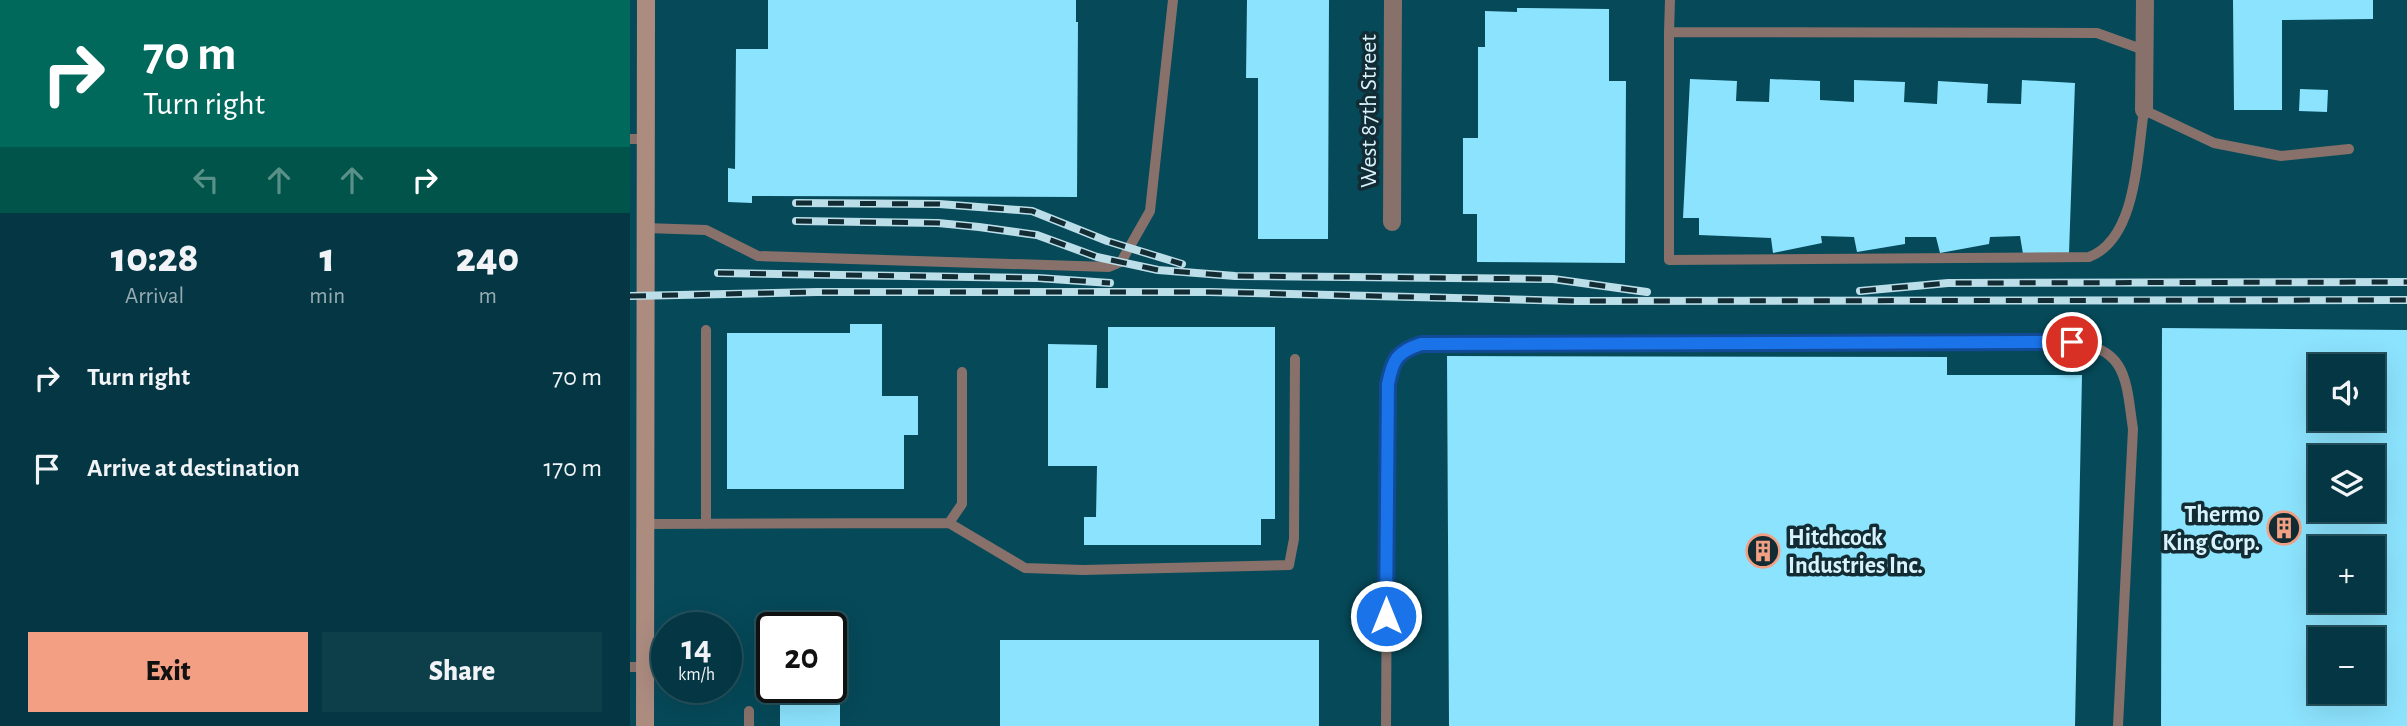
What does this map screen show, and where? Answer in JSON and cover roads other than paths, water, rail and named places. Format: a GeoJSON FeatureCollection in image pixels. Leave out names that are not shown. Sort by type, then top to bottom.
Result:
{"type":"FeatureCollection","features":[{"type":"Feature","properties":{"kind":"street"},"geometry":{"type":"LineString","coordinates":[[640,717],[638,667],[645,524],[645,228],[638,139],[646,0]]}},
{"type":"Feature","properties":{"kind":"street","name":"West 87th Street"},"geometry":{"type":"LineString","coordinates":[[1392,222],[1393,0]]}},
{"type":"Feature","properties":{"kind":"street"},"geometry":{"type":"LineString","coordinates":[[2144,0],[2144,110]]}},
{"type":"Feature","properties":{"kind":"lane"},"geometry":{"type":"LineString","coordinates":[[645,228],[706,230],[758,256],[1109,267],[1121,262],[1150,211],[1173,0]]}},
{"type":"Feature","properties":{"kind":"lane"},"geometry":{"type":"LineString","coordinates":[[1670,0],[1669,260],[2089,257],[2102,253],[2116,237],[2130,202],[2144,110],[2214,143],[2281,156],[2349,149]]}},
{"type":"Feature","properties":{"kind":"lane"},"geometry":{"type":"LineString","coordinates":[[1669,32],[2097,33],[2144,50]]}},
{"type":"Feature","properties":{"kind":"lane"},"geometry":{"type":"LineString","coordinates":[[706,330],[706,524]]}},
{"type":"Feature","properties":{"kind":"lane"},"geometry":{"type":"LineString","coordinates":[[1386,726],[1388,384],[1392,364],[1404,350],[1421,344],[2072,342],[2091,344],[2113,356],[2127,383],[2133,429],[2118,726]]}},
{"type":"Feature","properties":{"kind":"lane"},"geometry":{"type":"LineString","coordinates":[[645,524],[949,523],[1025,568],[1083,570],[1289,565],[1294,539],[1296,359]]}},
{"type":"Feature","properties":{"kind":"lane"},"geometry":{"type":"LineString","coordinates":[[949,523],[961,504],[961,372]]}},
{"type":"Feature","properties":{"kind":"lane"},"geometry":{"type":"LineString","coordinates":[[749,711],[749,726]]}},
{"type":"Feature","properties":{"kind":"railway"},"geometry":{"type":"LineString","coordinates":[[796,203],[939,204],[1032,211],[1107,241],[1182,264]]}},
{"type":"Feature","properties":{"kind":"railway"},"geometry":{"type":"LineString","coordinates":[[796,221],[938,223],[979,227],[1037,235],[1097,257],[1158,270],[1235,276],[1553,279],[1647,292]]}},
{"type":"Feature","properties":{"kind":"railway"},"geometry":{"type":"LineString","coordinates":[[718,273],[1038,278],[1110,283]]}},
{"type":"Feature","properties":{"kind":"railway"},"geometry":{"type":"LineString","coordinates":[[1860,291],[1948,283],[2407,282]]}},
{"type":"Feature","properties":{"kind":"railway"},"geometry":{"type":"LineString","coordinates":[[630,296],[817,292],[1209,292],[1575,301],[2407,300]]}},
{"type":"Feature","properties":{"kind":"place","name":"Thermo King Corp."},"geometry":{"type":"Point","coordinates":[2284,528]}},
{"type":"Feature","properties":{"kind":"place","name":"Hitchcock Industries Inc."},"geometry":{"type":"Point","coordinates":[1763,551]}}]}
